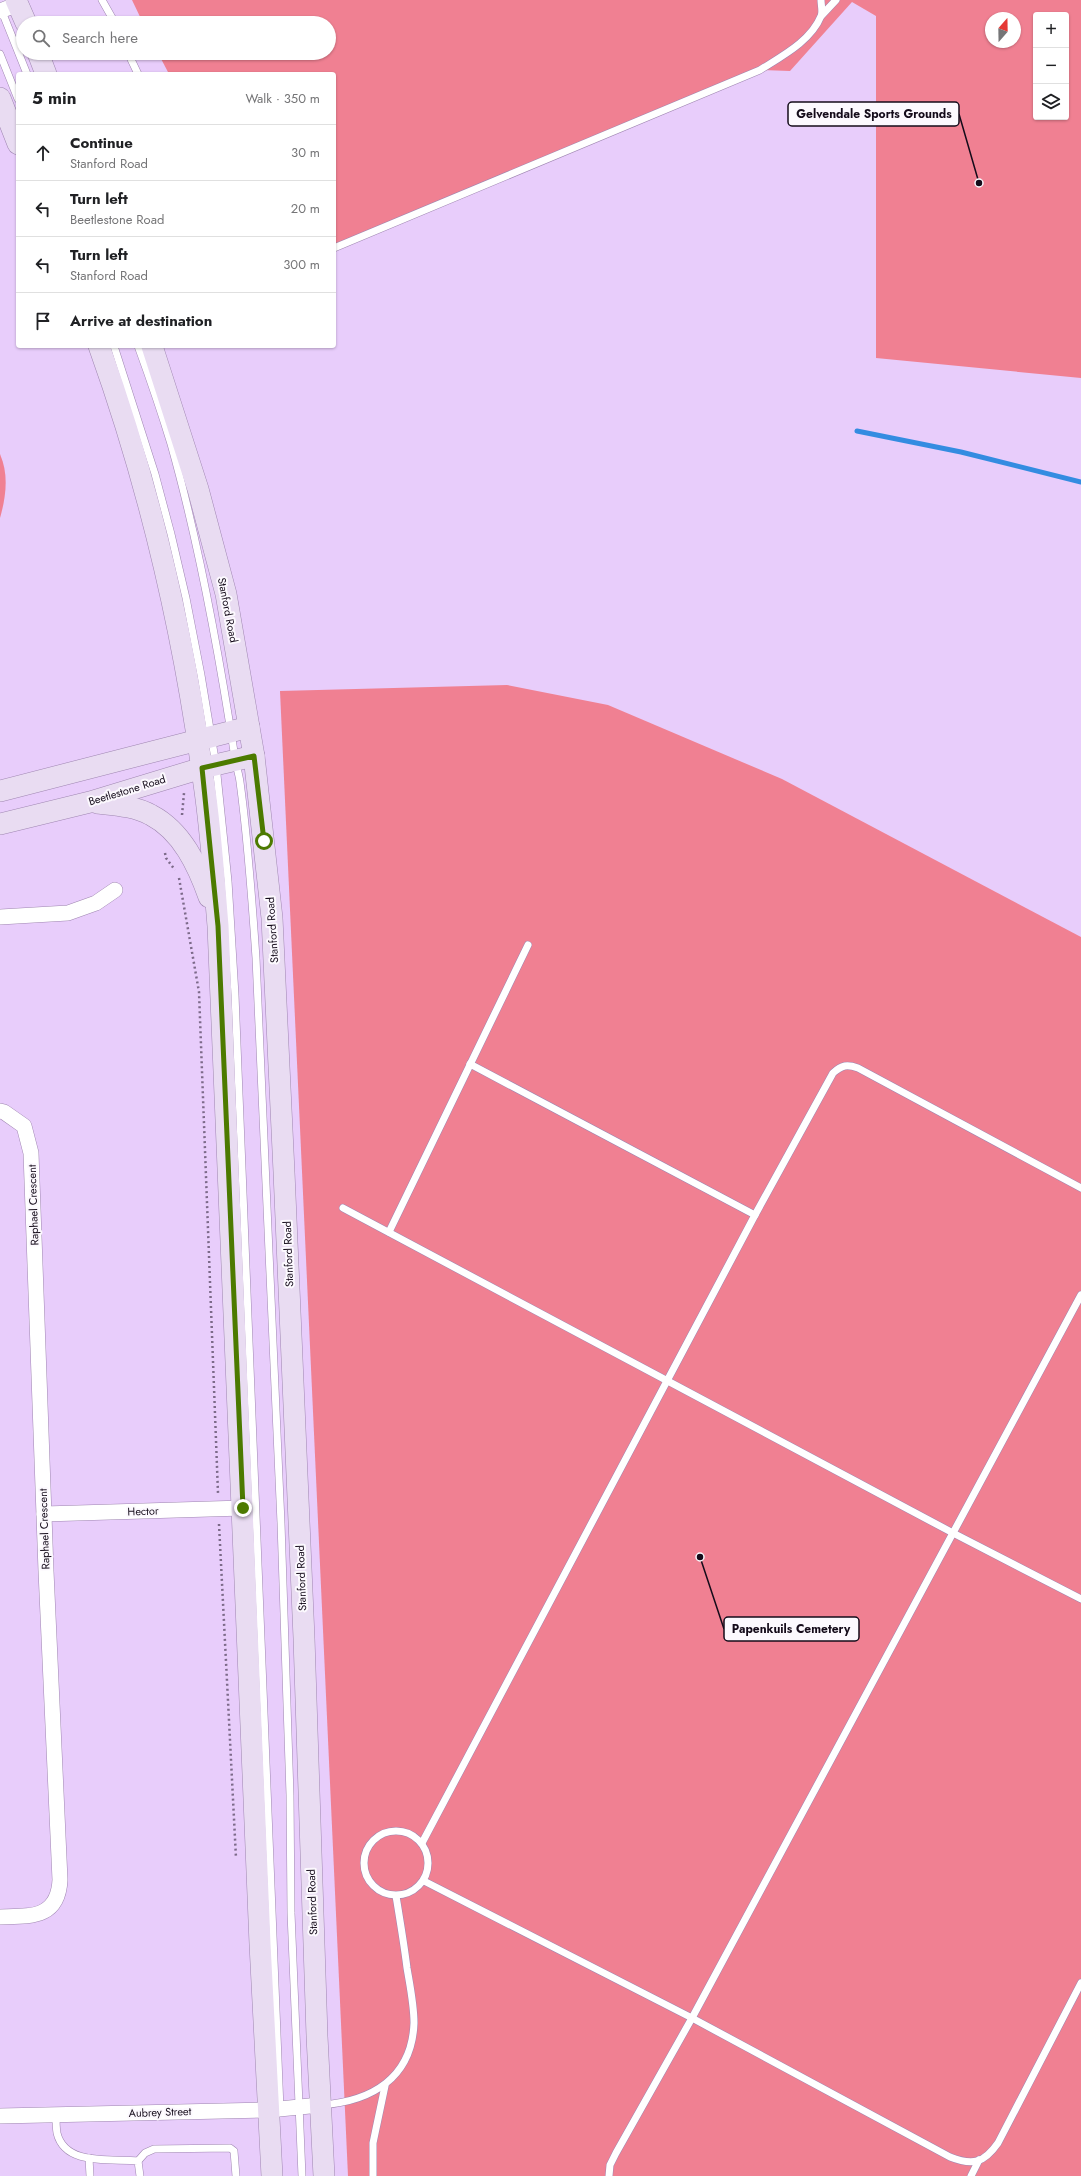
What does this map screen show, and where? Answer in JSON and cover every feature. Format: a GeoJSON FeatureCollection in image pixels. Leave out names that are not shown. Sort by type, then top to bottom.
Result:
{"type":"FeatureCollection","features":[{"type":"Feature","properties":{"kind":"main road"},"geometry":{"type":"LineString","coordinates":[[10,6],[19,16]]}},
{"type":"Feature","properties":{"kind":"main road"},"geometry":{"type":"LineString","coordinates":[[41,60],[45,72]]}},
{"type":"Feature","properties":{"kind":"main road"},"geometry":{"type":"LineString","coordinates":[[0,98],[16,139]]}},
{"type":"Feature","properties":{"kind":"main road","name":"Stanford Road"},"geometry":{"type":"LineString","coordinates":[[100,348],[142,476],[168,580],[222,733],[227,762],[272,918],[304,1646],[310,2106],[324,2176]]}},
{"type":"Feature","properties":{"kind":"main road","name":"Stanford Road"},"geometry":{"type":"LineString","coordinates":[[153,348],[217,556],[226,594],[222,733],[227,762],[218,926],[264,2030],[275,2109],[272,2176]]}},
{"type":"Feature","properties":{"kind":"main road"},"geometry":{"type":"LineString","coordinates":[[0,791],[222,733]]}},
{"type":"Feature","properties":{"kind":"main road","name":"Beetlestone Road"},"geometry":{"type":"LineString","coordinates":[[0,824],[90,802],[227,762]]}},
{"type":"Feature","properties":{"kind":"main road"},"geometry":{"type":"LineString","coordinates":[[90,802],[138,810],[151,815],[174,833],[187,848],[197,868],[218,926]]}},
{"type":"Feature","properties":{"kind":"street"},"geometry":{"type":"LineString","coordinates":[[0,917],[68,913],[82,909],[115,890]]}},
{"type":"Feature","properties":{"kind":"street","name":"Raphael Crescent"},"geometry":{"type":"LineString","coordinates":[[0,1111],[11,1116],[24,1126],[31,1153],[59,1891],[55,1901],[45,1911],[38,1914],[0,1917]]}},
{"type":"Feature","properties":{"kind":"street","name":"Hector"},"geometry":{"type":"LineString","coordinates":[[44,1514],[243,1508]]}},
{"type":"Feature","properties":{"kind":"street","name":"Aubrey Street"},"geometry":{"type":"LineString","coordinates":[[0,2116],[275,2109],[310,2106]]}},
{"type":"Feature","properties":{"kind":"lane"},"geometry":{"type":"LineString","coordinates":[[102,0],[110,16]]}},
{"type":"Feature","properties":{"kind":"lane"},"geometry":{"type":"LineString","coordinates":[[821,0],[822,15]]}},
{"type":"Feature","properties":{"kind":"lane"},"geometry":{"type":"LineString","coordinates":[[336,247],[760,70],[793,49],[808,36],[822,15],[836,0]]}},
{"type":"Feature","properties":{"kind":"lane"},"geometry":{"type":"LineString","coordinates":[[10,6],[16,30]]}},
{"type":"Feature","properties":{"kind":"lane"},"geometry":{"type":"LineString","coordinates":[[0,54],[16,94]]}},
{"type":"Feature","properties":{"kind":"lane"},"geometry":{"type":"LineString","coordinates":[[24,60],[26,72]]}},
{"type":"Feature","properties":{"kind":"lane"},"geometry":{"type":"LineString","coordinates":[[131,60],[137,72]]}},
{"type":"Feature","properties":{"kind":"lane"},"geometry":{"type":"LineString","coordinates":[[115,348],[156,474],[186,598],[222,733]]}},
{"type":"Feature","properties":{"kind":"lane"},"geometry":{"type":"LineString","coordinates":[[139,348],[171,444],[185,498],[220,659],[222,733]]}},
{"type":"Feature","properties":{"kind":"lane"},"geometry":{"type":"LineString","coordinates":[[227,762],[228,888],[235,995],[275,2109]]}},
{"type":"Feature","properties":{"kind":"lane"},"geometry":{"type":"LineString","coordinates":[[389,1232],[528,945]]}},
{"type":"Feature","properties":{"kind":"lane"},"geometry":{"type":"LineString","coordinates":[[470,1064],[755,1215]]}},
{"type":"Feature","properties":{"kind":"lane"},"geometry":{"type":"LineString","coordinates":[[422,1843],[755,1215],[833,1073],[841,1066],[849,1065],[865,1072],[1081,1188]]}},
{"type":"Feature","properties":{"kind":"lane"},"geometry":{"type":"LineString","coordinates":[[343,1208],[953,1533],[1081,1598]]}},
{"type":"Feature","properties":{"kind":"lane"},"geometry":{"type":"LineString","coordinates":[[609,2176],[610,2165],[616,2153],[692,2018],[1081,1295]]}},
{"type":"Feature","properties":{"kind":"lane"},"geometry":{"type":"LineString","coordinates":[[395,1831],[405,1832],[422,1843],[427,1852],[429,1861],[424,1881],[417,1889],[407,1894],[396,1896],[377,1890],[370,1883],[365,1874],[364,1864],[367,1850],[376,1838],[395,1831]]}},
{"type":"Feature","properties":{"kind":"lane"},"geometry":{"type":"LineString","coordinates":[[424,1881],[692,2018],[950,2158],[963,2162],[979,2160],[990,2155],[1081,1983]]}},
{"type":"Feature","properties":{"kind":"lane"},"geometry":{"type":"LineString","coordinates":[[302,2176],[310,2106],[346,2103],[385,2086],[396,2074],[405,2058],[414,2024],[396,1896]]}},
{"type":"Feature","properties":{"kind":"lane"},"geometry":{"type":"LineString","coordinates":[[373,2176],[373,2143],[385,2086]]}},
{"type":"Feature","properties":{"kind":"lane"},"geometry":{"type":"LineString","coordinates":[[56,2115],[57,2134],[62,2145],[73,2154],[89,2158],[138,2161]]}},
{"type":"Feature","properties":{"kind":"lane"},"geometry":{"type":"LineString","coordinates":[[140,2176],[138,2161],[145,2153],[154,2149],[223,2147],[234,2151],[236,2176]]}},
{"type":"Feature","properties":{"kind":"lane"},"geometry":{"type":"LineString","coordinates":[[89,2158],[90,2176]]}},
{"type":"Feature","properties":{"kind":"lane"},"geometry":{"type":"LineString","coordinates":[[971,2176],[979,2160]]}},
{"type":"Feature","properties":{"kind":"path"},"geometry":{"type":"LineString","coordinates":[[174,833],[165,856],[179,876],[199,992],[219,1508],[236,1866]]}},
{"type":"Feature","properties":{"kind":"shaded area"},"geometry":{"type":"Polygon","coordinates":[[[132,0],[1081,0],[1081,378],[876,358],[876,16],[852,2],[790,71],[760,70],[336,247],[336,72],[168,72],[162,60],[336,60],[336,16],[140,16],[132,0]]]}},
{"type":"Feature","properties":{"kind":"shaded area"},"geometry":{"type":"Polygon","coordinates":[[[0,454],[5,470],[6,486],[0,518],[0,454]]]}},
{"type":"Feature","properties":{"kind":"shaded area"},"geometry":{"type":"Polygon","coordinates":[[[507,685],[608,705],[782,779],[1081,937],[1081,2176],[348,2176],[280,691],[507,685]]]}},
{"type":"Feature","properties":{"kind":"waterway"},"geometry":{"type":"LineString","coordinates":[[857,431],[961,452],[1081,482]]}},
{"type":"Feature","properties":{"kind":"place","name":"Gelvendale Sports Grounds"},"geometry":{"type":"Point","coordinates":[979,183]}},
{"type":"Feature","properties":{"kind":"place","name":"Papenkuils Cemetery"},"geometry":{"type":"Point","coordinates":[700,1557]}},
{"type":"Feature","properties":{"kind":"route"},"geometry":{"type":"LineString","coordinates":[[243,1508],[218,926],[202,768],[254,756],[264,841]]}}]}
